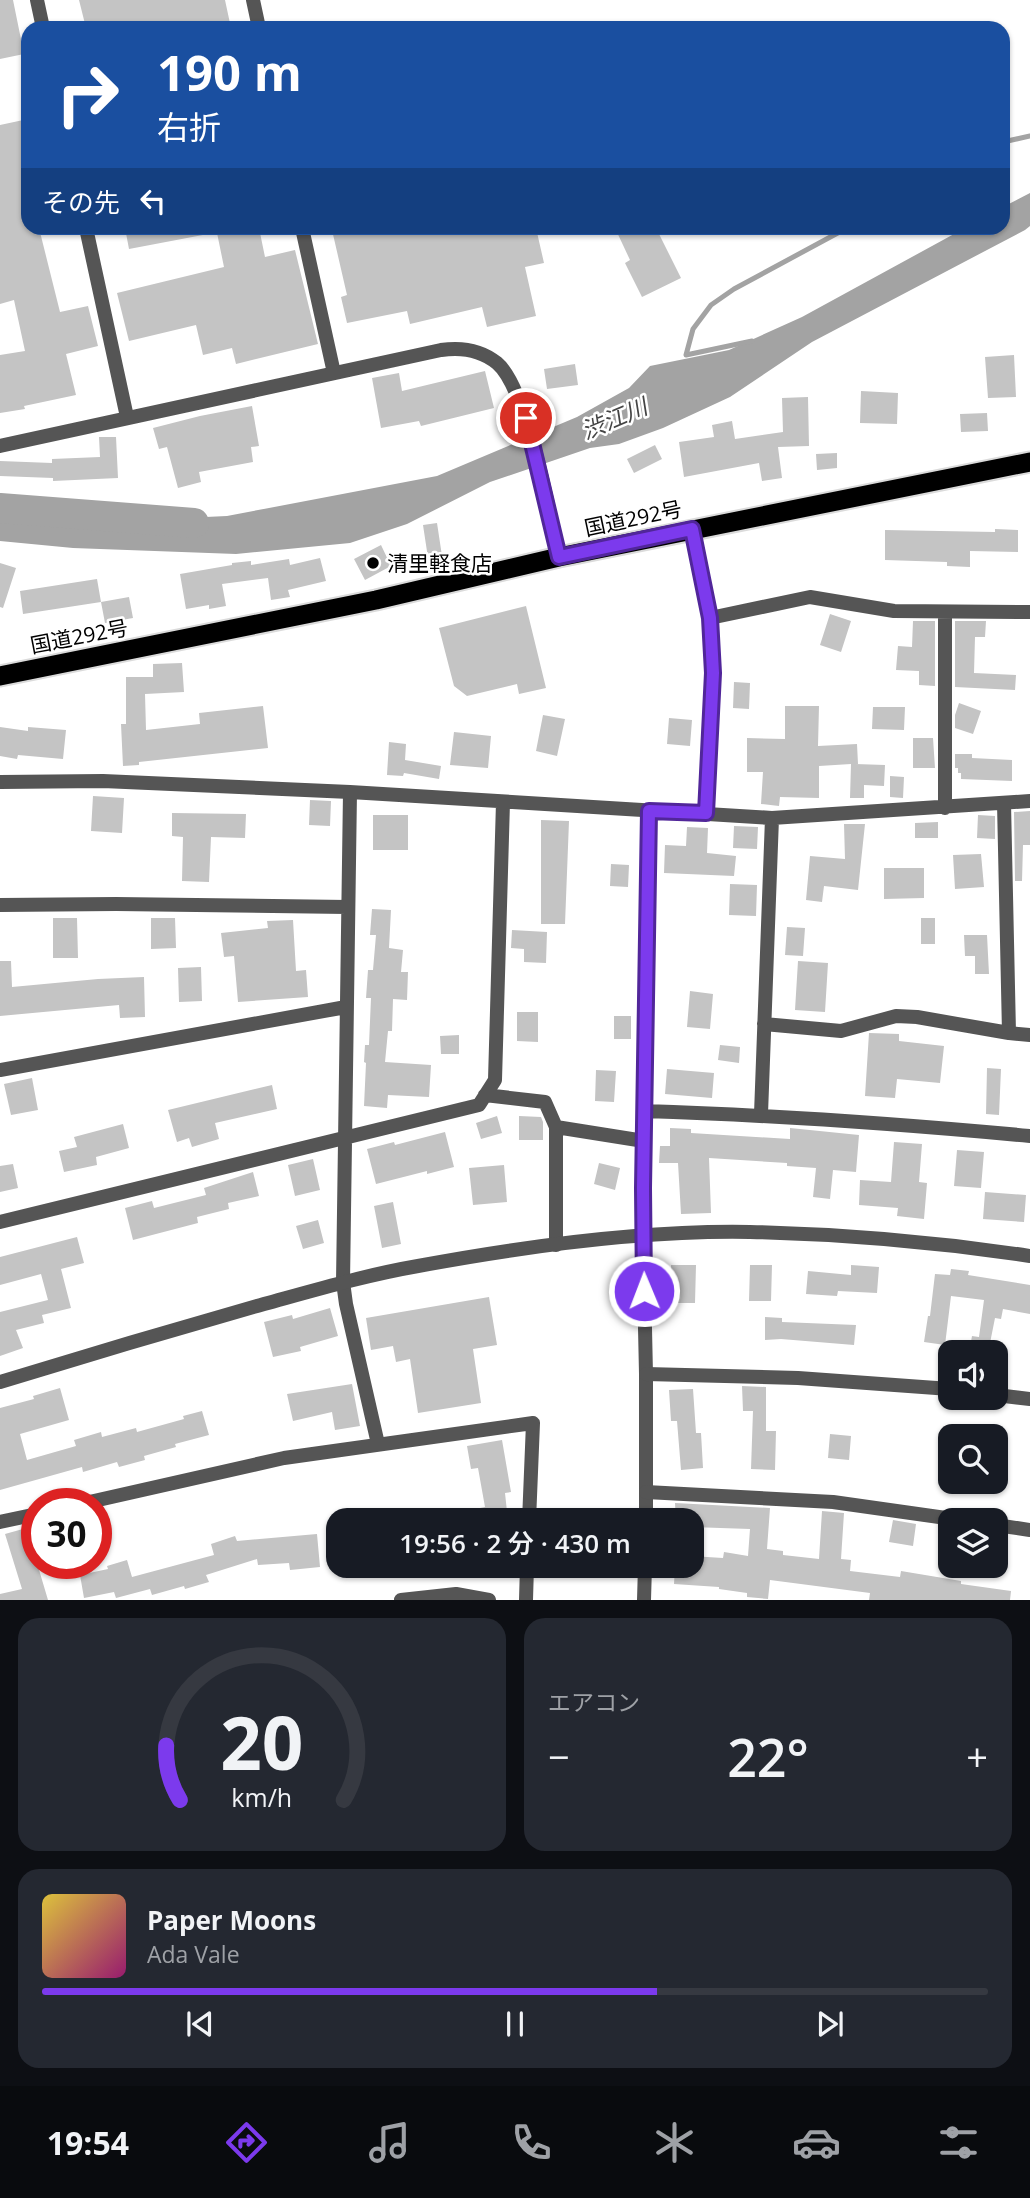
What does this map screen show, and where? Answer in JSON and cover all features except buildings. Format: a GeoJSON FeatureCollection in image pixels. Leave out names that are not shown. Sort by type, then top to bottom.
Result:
{"type":"FeatureCollection","features":[{"type":"Feature","properties":{"kind":"highway","name":"国道292号"},"geometry":{"type":"LineString","coordinates":[[0,676],[376,600],[692,529],[1030,462]]}},
{"type":"Feature","properties":{"kind":"street"},"geometry":{"type":"LineString","coordinates":[[37,0],[42,21]]}},
{"type":"Feature","properties":{"kind":"street"},"geometry":{"type":"LineString","coordinates":[[253,0],[258,21]]}},
{"type":"Feature","properties":{"kind":"street"},"geometry":{"type":"LineString","coordinates":[[88,235],[127,418]]}},
{"type":"Feature","properties":{"kind":"street"},"geometry":{"type":"LineString","coordinates":[[304,235],[334,373]]}},
{"type":"Feature","properties":{"kind":"street"},"geometry":{"type":"LineString","coordinates":[[0,446],[441,350],[472,350],[499,365],[512,383],[526,418],[559,557]]}},
{"type":"Feature","properties":{"kind":"street"},"geometry":{"type":"LineString","coordinates":[[692,529],[710,618],[713,673],[706,813]]}},
{"type":"Feature","properties":{"kind":"street"},"geometry":{"type":"LineString","coordinates":[[710,618],[810,597],[894,611],[1030,612]]}},
{"type":"Feature","properties":{"kind":"street"},"geometry":{"type":"LineString","coordinates":[[945,612],[945,807]]}},
{"type":"Feature","properties":{"kind":"street"},"geometry":{"type":"LineString","coordinates":[[0,782],[103,781],[350,792],[772,818],[1030,801]]}},
{"type":"Feature","properties":{"kind":"street"},"geometry":{"type":"LineString","coordinates":[[350,792],[343,1282],[378,1444]]}},
{"type":"Feature","properties":{"kind":"street"},"geometry":{"type":"LineString","coordinates":[[0,1222],[478,1105],[495,1080],[503,802]]}},
{"type":"Feature","properties":{"kind":"street"},"geometry":{"type":"LineString","coordinates":[[1004,803],[1009,1033]]}},
{"type":"Feature","properties":{"kind":"street"},"geometry":{"type":"LineString","coordinates":[[646,1508],[643,1236],[649,811]]}},
{"type":"Feature","properties":{"kind":"street"},"geometry":{"type":"LineString","coordinates":[[761,1114],[772,818]]}},
{"type":"Feature","properties":{"kind":"street"},"geometry":{"type":"LineString","coordinates":[[0,905],[347,907]]}},
{"type":"Feature","properties":{"kind":"street"},"geometry":{"type":"LineString","coordinates":[[0,1070],[346,1007]]}},
{"type":"Feature","properties":{"kind":"street"},"geometry":{"type":"LineString","coordinates":[[765,1024],[841,1031],[896,1016],[1030,1035]]}},
{"type":"Feature","properties":{"kind":"street"},"geometry":{"type":"LineString","coordinates":[[485,1095],[545,1102],[556,1128],[556,1245]]}},
{"type":"Feature","properties":{"kind":"street"},"geometry":{"type":"LineString","coordinates":[[644,1111],[761,1114],[1030,1136]]}},
{"type":"Feature","properties":{"kind":"street"},"geometry":{"type":"LineString","coordinates":[[556,1128],[644,1141]]}},
{"type":"Feature","properties":{"kind":"street"},"geometry":{"type":"LineString","coordinates":[[0,1382],[181,1327],[343,1282],[417,1266],[525,1248],[643,1236],[748,1232],[956,1245],[1030,1256]]}},
{"type":"Feature","properties":{"kind":"street"},"geometry":{"type":"LineString","coordinates":[[646,1374],[798,1377],[938,1388]]}},
{"type":"Feature","properties":{"kind":"street"},"geometry":{"type":"LineString","coordinates":[[1008,1396],[1030,1399]]}},
{"type":"Feature","properties":{"kind":"street"},"geometry":{"type":"LineString","coordinates":[[112,1497],[284,1458],[533,1423],[530,1508]]}},
{"type":"Feature","properties":{"kind":"street"},"geometry":{"type":"LineString","coordinates":[[646,1492],[833,1502],[938,1517]]}},
{"type":"Feature","properties":{"kind":"street"},"geometry":{"type":"LineString","coordinates":[[0,1522],[21,1517]]}},
{"type":"Feature","properties":{"kind":"street"},"geometry":{"type":"LineString","coordinates":[[1008,1527],[1030,1530]]}},
{"type":"Feature","properties":{"kind":"street"},"geometry":{"type":"LineString","coordinates":[[526,1600],[527,1578]]}},
{"type":"Feature","properties":{"kind":"street"},"geometry":{"type":"LineString","coordinates":[[644,1600],[645,1578]]}},
{"type":"Feature","properties":{"kind":"street"},"geometry":{"type":"LineString","coordinates":[[401,1600],[456,1594],[489,1600]]}},
{"type":"Feature","properties":{"kind":"water"},"geometry":{"type":"Polygon","coordinates":[[[1030,193],[1030,226],[1025,230],[812,342],[730,397],[663,428],[619,444],[590,448],[490,482],[407,524],[350,543],[236,554],[73,548],[0,541],[0,500],[98,522],[227,516],[437,476],[577,417],[629,388],[650,366],[729,350],[802,317],[952,235],[1010,235],[1010,203],[1030,193]]]}},
{"type":"Feature","properties":{"kind":"waterway"},"geometry":{"type":"LineString","coordinates":[[1010,140],[1030,136]]}},
{"type":"Feature","properties":{"kind":"waterway"},"geometry":{"type":"LineString","coordinates":[[752,341],[686,355],[693,329],[711,305],[734,289],[834,235]]}},
{"type":"Feature","properties":{"kind":"waterway","name":"渋江川"},"geometry":{"type":"LineString","coordinates":[[0,508],[194,523]]}},
{"type":"Feature","properties":{"kind":"place","name":"清里軽食店"},"geometry":{"type":"Point","coordinates":[373,563]}},
{"type":"Feature","properties":{"kind":"route"},"geometry":{"type":"LineString","coordinates":[[526,418],[559,557],[692,529],[710,618],[713,673],[706,813],[649,811],[644,1291]]}}]}
